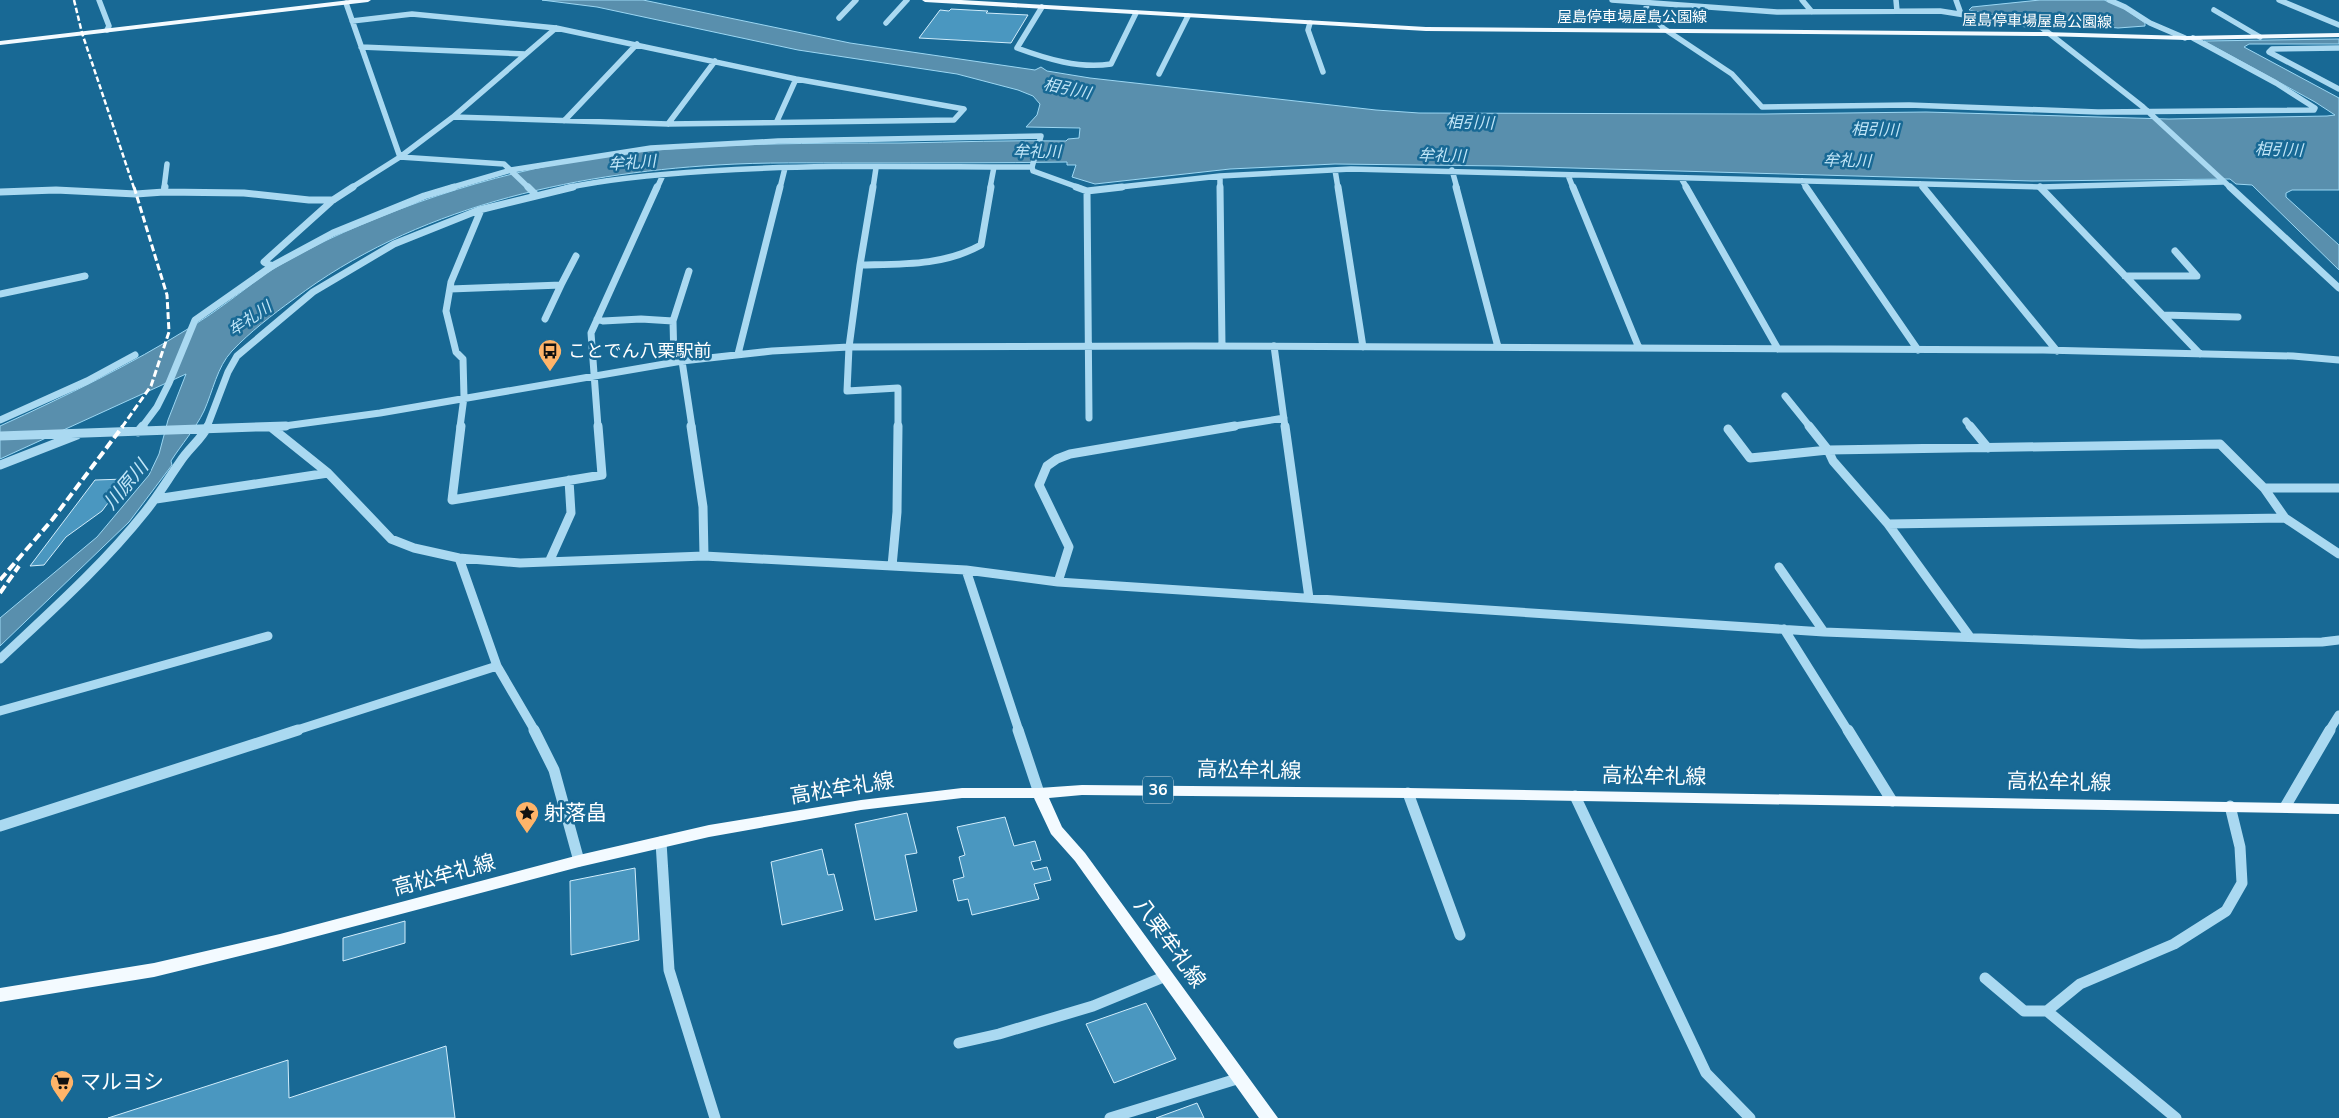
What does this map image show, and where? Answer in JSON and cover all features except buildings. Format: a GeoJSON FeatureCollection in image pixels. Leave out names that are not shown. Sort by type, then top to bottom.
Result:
{"type":"FeatureCollection","features":[{"type":"Feature","properties":{"kind":"main road"},"geometry":{"type":"LineString","coordinates":[[0,43],[368,0]]}},
{"type":"Feature","properties":{"kind":"main road","name":"屋島停車場屋島公園線"},"geometry":{"type":"LineString","coordinates":[[925,0],[1426,29],[2050,34],[2189,38],[2339,36]]}},
{"type":"Feature","properties":{"kind":"main road","name":"高松牟礼線"},"geometry":{"type":"LineString","coordinates":[[0,995],[65,986],[154,970],[280,940],[579,861],[709,830],[861,805],[962,793],[1039,793],[1082,790],[1408,793],[2285,807],[2336,811]]}},
{"type":"Feature","properties":{"kind":"main road","name":"八栗牟礼線"},"geometry":{"type":"LineString","coordinates":[[1039,793],[1056,830],[1080,858],[1269,1118]]}},
{"type":"Feature","properties":{"kind":"street"},"geometry":{"type":"LineString","coordinates":[[100,0],[109,26],[107,30]]}},
{"type":"Feature","properties":{"kind":"street"},"geometry":{"type":"LineString","coordinates":[[838,18],[856,0]]}},
{"type":"Feature","properties":{"kind":"street"},"geometry":{"type":"LineString","coordinates":[[886,23],[907,0]]}},
{"type":"Feature","properties":{"kind":"street"},"geometry":{"type":"LineString","coordinates":[[1612,0],[1647,4],[1658,2],[1812,12],[1897,11],[1961,14],[2041,27],[2146,111],[2339,288]]}},
{"type":"Feature","properties":{"kind":"street"},"geometry":{"type":"LineString","coordinates":[[1802,0],[1812,12]]}},
{"type":"Feature","properties":{"kind":"street"},"geometry":{"type":"LineString","coordinates":[[1896,0],[1897,11]]}},
{"type":"Feature","properties":{"kind":"street"},"geometry":{"type":"LineString","coordinates":[[1956,0],[1961,14]]}},
{"type":"Feature","properties":{"kind":"street"},"geometry":{"type":"LineString","coordinates":[[1647,4],[1646,8],[1663,28],[1726,68],[1762,107],[1909,105],[2098,112],[2314,110],[2315,108],[2276,83],[2189,38],[2150,23],[2125,6],[2109,0]]}},
{"type":"Feature","properties":{"kind":"street"},"geometry":{"type":"LineString","coordinates":[[2279,0],[2339,25]]}},
{"type":"Feature","properties":{"kind":"street"},"geometry":{"type":"LineString","coordinates":[[346,3],[400,157]]}},
{"type":"Feature","properties":{"kind":"street"},"geometry":{"type":"LineString","coordinates":[[1042,7],[1017,48],[1081,65],[1103,66],[1111,64],[1136,13]]}},
{"type":"Feature","properties":{"kind":"street"},"geometry":{"type":"LineString","coordinates":[[2214,10],[2260,37]]}},
{"type":"Feature","properties":{"kind":"street"},"geometry":{"type":"LineString","coordinates":[[352,21],[412,14],[556,28],[796,79],[964,109],[954,120],[668,124],[453,117]]}},
{"type":"Feature","properties":{"kind":"street"},"geometry":{"type":"LineString","coordinates":[[1159,74],[1188,16]]}},
{"type":"Feature","properties":{"kind":"street"},"geometry":{"type":"LineString","coordinates":[[1310,23],[1308,30],[1323,72]]}},
{"type":"Feature","properties":{"kind":"street"},"geometry":{"type":"LineString","coordinates":[[272,266],[264,262],[333,200],[400,157],[453,117],[556,28]]}},
{"type":"Feature","properties":{"kind":"street"},"geometry":{"type":"LineString","coordinates":[[564,121],[637,44]]}},
{"type":"Feature","properties":{"kind":"street"},"geometry":{"type":"LineString","coordinates":[[361,47],[526,54]]}},
{"type":"Feature","properties":{"kind":"street"},"geometry":{"type":"LineString","coordinates":[[2339,48],[2272,49],[2269,52],[2339,89]]}},
{"type":"Feature","properties":{"kind":"street"},"geometry":{"type":"LineString","coordinates":[[668,124],[715,61]]}},
{"type":"Feature","properties":{"kind":"street"},"geometry":{"type":"LineString","coordinates":[[778,121],[796,79]]}},
{"type":"Feature","properties":{"kind":"street"},"geometry":{"type":"LineString","coordinates":[[138,432],[157,407],[195,320],[272,266],[333,233],[386,210],[511,170],[588,156],[696,145],[778,141],[1041,136],[1032,167],[1033,171],[1087,191],[1220,176],[1335,170],[1452,170],[1568,175],[2040,187],[2221,180]]}},
{"type":"Feature","properties":{"kind":"street"},"geometry":{"type":"LineString","coordinates":[[400,157],[504,164],[536,195]]}},
{"type":"Feature","properties":{"kind":"street"},"geometry":{"type":"LineString","coordinates":[[164,192],[167,164]]}},
{"type":"Feature","properties":{"kind":"street"},"geometry":{"type":"LineString","coordinates":[[860,265],[932,262],[953,258],[981,245],[994,167]]}},
{"type":"Feature","properties":{"kind":"street"},"geometry":{"type":"LineString","coordinates":[[0,659],[108,556],[156,499],[186,454],[206,431],[236,357],[296,305],[332,279],[390,245],[440,223],[481,210],[587,184],[718,170],[1032,167]]}},
{"type":"Feature","properties":{"kind":"street"},"geometry":{"type":"LineString","coordinates":[[738,354],[785,168]]}},
{"type":"Feature","properties":{"kind":"street"},"geometry":{"type":"LineString","coordinates":[[876,168],[849,347],[847,391],[898,388],[897,512],[892,566]]}},
{"type":"Feature","properties":{"kind":"street"},"geometry":{"type":"LineString","coordinates":[[1335,170],[1363,347]]}},
{"type":"Feature","properties":{"kind":"street"},"geometry":{"type":"LineString","coordinates":[[1452,170],[1498,347]]}},
{"type":"Feature","properties":{"kind":"street"},"geometry":{"type":"LineString","coordinates":[[481,210],[451,282],[446,311],[456,352],[462,359],[464,397],[452,500],[602,475],[591,333],[663,175]]}},
{"type":"Feature","properties":{"kind":"street"},"geometry":{"type":"LineString","coordinates":[[1568,175],[1639,348]]}},
{"type":"Feature","properties":{"kind":"street"},"geometry":{"type":"LineString","coordinates":[[1220,176],[1222,346]]}},
{"type":"Feature","properties":{"kind":"street"},"geometry":{"type":"LineString","coordinates":[[1681,178],[1778,349]]}},
{"type":"Feature","properties":{"kind":"street"},"geometry":{"type":"LineString","coordinates":[[1802,181],[1918,350]]}},
{"type":"Feature","properties":{"kind":"street"},"geometry":{"type":"LineString","coordinates":[[1920,184],[2058,350]]}},
{"type":"Feature","properties":{"kind":"street"},"geometry":{"type":"LineString","coordinates":[[2040,187],[2200,354]]}},
{"type":"Feature","properties":{"kind":"street"},"geometry":{"type":"LineString","coordinates":[[0,192],[56,190],[136,194],[164,192],[244,193],[309,200],[333,200]]}},
{"type":"Feature","properties":{"kind":"street"},"geometry":{"type":"LineString","coordinates":[[1087,191],[1089,418]]}},
{"type":"Feature","properties":{"kind":"street"},"geometry":{"type":"LineString","coordinates":[[2126,276],[2197,276],[2175,252]]}},
{"type":"Feature","properties":{"kind":"street"},"geometry":{"type":"LineString","coordinates":[[545,319],[576,256]]}},
{"type":"Feature","properties":{"kind":"street"},"geometry":{"type":"LineString","coordinates":[[689,271],[673,320],[678,362],[703,507],[704,556]]}},
{"type":"Feature","properties":{"kind":"street"},"geometry":{"type":"LineString","coordinates":[[0,294],[85,276]]}},
{"type":"Feature","properties":{"kind":"street"},"geometry":{"type":"LineString","coordinates":[[450,288],[561,285]]}},
{"type":"Feature","properties":{"kind":"street"},"geometry":{"type":"LineString","coordinates":[[2163,315],[2238,317]]}},
{"type":"Feature","properties":{"kind":"street"},"geometry":{"type":"LineString","coordinates":[[596,319],[603,321],[673,320]]}},
{"type":"Feature","properties":{"kind":"street"},"geometry":{"type":"LineString","coordinates":[[1274,346],[1310,598]]}},
{"type":"Feature","properties":{"kind":"street"},"geometry":{"type":"LineString","coordinates":[[0,436],[84,432],[206,431],[272,428],[329,421],[594,374],[678,362],[738,354],[849,347],[1274,346],[2058,350],[2339,360]]}},
{"type":"Feature","properties":{"kind":"street"},"geometry":{"type":"LineString","coordinates":[[0,420],[87,381],[135,355]]}},
{"type":"Feature","properties":{"kind":"street"},"geometry":{"type":"LineString","coordinates":[[1785,396],[1828,450],[1833,461],[1888,524],[1970,637]]}},
{"type":"Feature","properties":{"kind":"street"},"geometry":{"type":"LineString","coordinates":[[1058,582],[1069,547],[1039,485],[1040,477],[1046,466],[1059,457],[1284,418]]}},
{"type":"Feature","properties":{"kind":"street"},"geometry":{"type":"LineString","coordinates":[[1966,421],[1988,448]]}},
{"type":"Feature","properties":{"kind":"street"},"geometry":{"type":"LineString","coordinates":[[272,428],[328,474],[390,539],[414,548],[459,558],[520,563],[704,556],[966,570],[1058,582],[1824,632],[2141,644],[2322,642],[2339,640]]}},
{"type":"Feature","properties":{"kind":"street"},"geometry":{"type":"LineString","coordinates":[[1728,428],[1750,458],[1828,450],[2220,444],[2264,488],[2285,518],[2339,554]]}},
{"type":"Feature","properties":{"kind":"street"},"geometry":{"type":"LineString","coordinates":[[0,464],[84,432]]}},
{"type":"Feature","properties":{"kind":"street"},"geometry":{"type":"LineString","coordinates":[[156,499],[328,474]]}},
{"type":"Feature","properties":{"kind":"street"},"geometry":{"type":"LineString","coordinates":[[549,562],[570,513],[569,480]]}},
{"type":"Feature","properties":{"kind":"street"},"geometry":{"type":"LineString","coordinates":[[2264,488],[2339,488]]}},
{"type":"Feature","properties":{"kind":"street"},"geometry":{"type":"LineString","coordinates":[[1888,524],[2285,518]]}},
{"type":"Feature","properties":{"kind":"street"},"geometry":{"type":"LineString","coordinates":[[459,558],[497,666],[537,734],[554,770],[579,861]]}},
{"type":"Feature","properties":{"kind":"street"},"geometry":{"type":"LineString","coordinates":[[1779,567],[1824,632]]}},
{"type":"Feature","properties":{"kind":"street"},"geometry":{"type":"LineString","coordinates":[[966,570],[1039,793]]}},
{"type":"Feature","properties":{"kind":"street"},"geometry":{"type":"LineString","coordinates":[[1784,629],[1892,801]]}},
{"type":"Feature","properties":{"kind":"street"},"geometry":{"type":"LineString","coordinates":[[0,711],[268,636]]}},
{"type":"Feature","properties":{"kind":"street"},"geometry":{"type":"LineString","coordinates":[[0,826],[497,666]]}},
{"type":"Feature","properties":{"kind":"street"},"geometry":{"type":"LineString","coordinates":[[2285,807],[2339,715]]}},
{"type":"Feature","properties":{"kind":"street"},"geometry":{"type":"LineString","coordinates":[[1408,793],[1460,936]]}},
{"type":"Feature","properties":{"kind":"street"},"geometry":{"type":"LineString","coordinates":[[1575,796],[1706,1073],[1750,1118]]}},
{"type":"Feature","properties":{"kind":"street"},"geometry":{"type":"LineString","coordinates":[[1985,978],[2024,1011],[2047,1011],[2080,984],[2174,944],[2226,911],[2242,883],[2240,847],[2230,806]]}},
{"type":"Feature","properties":{"kind":"street"},"geometry":{"type":"LineString","coordinates":[[661,842],[669,970],[715,1118]]}},
{"type":"Feature","properties":{"kind":"street"},"geometry":{"type":"LineString","coordinates":[[959,1044],[1093,1006],[1166,976]]}},
{"type":"Feature","properties":{"kind":"street"},"geometry":{"type":"LineString","coordinates":[[2047,1011],[2176,1118]]}},
{"type":"Feature","properties":{"kind":"street"},"geometry":{"type":"LineString","coordinates":[[1110,1118],[1240,1078]]}},
{"type":"Feature","properties":{"kind":"water"},"geometry":{"type":"Polygon","coordinates":[[[542,0],[643,0],[850,43],[1035,70],[1041,67],[1047,71],[1090,78],[1376,110],[1419,113],[1764,114],[1926,112],[2169,119],[2327,116],[2335,115],[2204,41],[2339,39],[2339,44],[2249,44],[2244,47],[2339,98],[2339,190],[2292,190],[2286,193],[2286,197],[2339,245],[2339,270],[2252,185],[2236,184],[2230,179],[2032,181],[1501,166],[1335,164],[1230,169],[1095,184],[1072,177],[1076,165],[1067,165],[1067,162],[753,163],[661,170],[605,177],[550,187],[495,201],[442,219],[390,241],[341,267],[269,317],[227,357],[201,417],[171,461],[172,465],[129,522],[0,646],[0,618],[97,537],[149,475],[159,454],[168,420],[186,374],[0,459],[0,426],[73,392],[168,341],[201,321],[265,274],[325,241],[399,209],[437,196],[515,173],[595,157],[668,149],[735,145],[1066,141],[1079,138],[1080,128],[1026,127],[1037,115],[1040,104],[1033,96],[1018,90],[957,74],[798,50],[597,7],[542,0]]]}},
{"type":"Feature","properties":{"kind":"water"},"geometry":{"type":"Polygon","coordinates":[[[2040,0],[2104,0],[2122,7],[2145,23],[2145,26],[2118,28],[1999,16],[1969,10],[1972,7],[2040,0]]]}},
{"type":"Feature","properties":{"kind":"railway"},"geometry":{"type":"LineString","coordinates":[[74,0],[82,33],[134,188]]}},
{"type":"Feature","properties":{"kind":"railway"},"geometry":{"type":"LineString","coordinates":[[122,427],[151,386],[169,332],[167,295],[134,187]]}},
{"type":"Feature","properties":{"kind":"railway"},"geometry":{"type":"LineString","coordinates":[[0,580],[52,520],[123,426]]}},
{"type":"Feature","properties":{"kind":"railway"},"geometry":{"type":"LineString","coordinates":[[0,593],[19,566]]}},
{"type":"Feature","properties":{"kind":"place","name":"ことでん八栗駅前"},"geometry":{"type":"Point","coordinates":[550,372]}},
{"type":"Feature","properties":{"kind":"place","name":"射落畠"},"geometry":{"type":"Point","coordinates":[527,834]}},
{"type":"Feature","properties":{"kind":"place","name":"マルヨシ"},"geometry":{"type":"Point","coordinates":[62,1103]}},
{"type":"Feature","properties":{"kind":"water label","name":"相引川"},"geometry":{"type":"Point","coordinates":[1067,89]}},
{"type":"Feature","properties":{"kind":"water label","name":"相引川"},"geometry":{"type":"Point","coordinates":[1470,123]}},
{"type":"Feature","properties":{"kind":"water label","name":"相引川"},"geometry":{"type":"Point","coordinates":[1875,130]}},
{"type":"Feature","properties":{"kind":"water label","name":"相引川"},"geometry":{"type":"Point","coordinates":[2279,150]}},
{"type":"Feature","properties":{"kind":"water label","name":"牟礼川"},"geometry":{"type":"Point","coordinates":[1037,152]}},
{"type":"Feature","properties":{"kind":"water label","name":"牟礼川"},"geometry":{"type":"Point","coordinates":[1442,156]}},
{"type":"Feature","properties":{"kind":"water label","name":"牟礼川"},"geometry":{"type":"Point","coordinates":[1847,161]}},
{"type":"Feature","properties":{"kind":"water label","name":"牟礼川"},"geometry":{"type":"Point","coordinates":[632,163]}},
{"type":"Feature","properties":{"kind":"water label","name":"牟礼川"},"geometry":{"type":"Point","coordinates":[250,319]}},
{"type":"Feature","properties":{"kind":"water label","name":"川原川"},"geometry":{"type":"Point","coordinates":[126,485]}}]}
